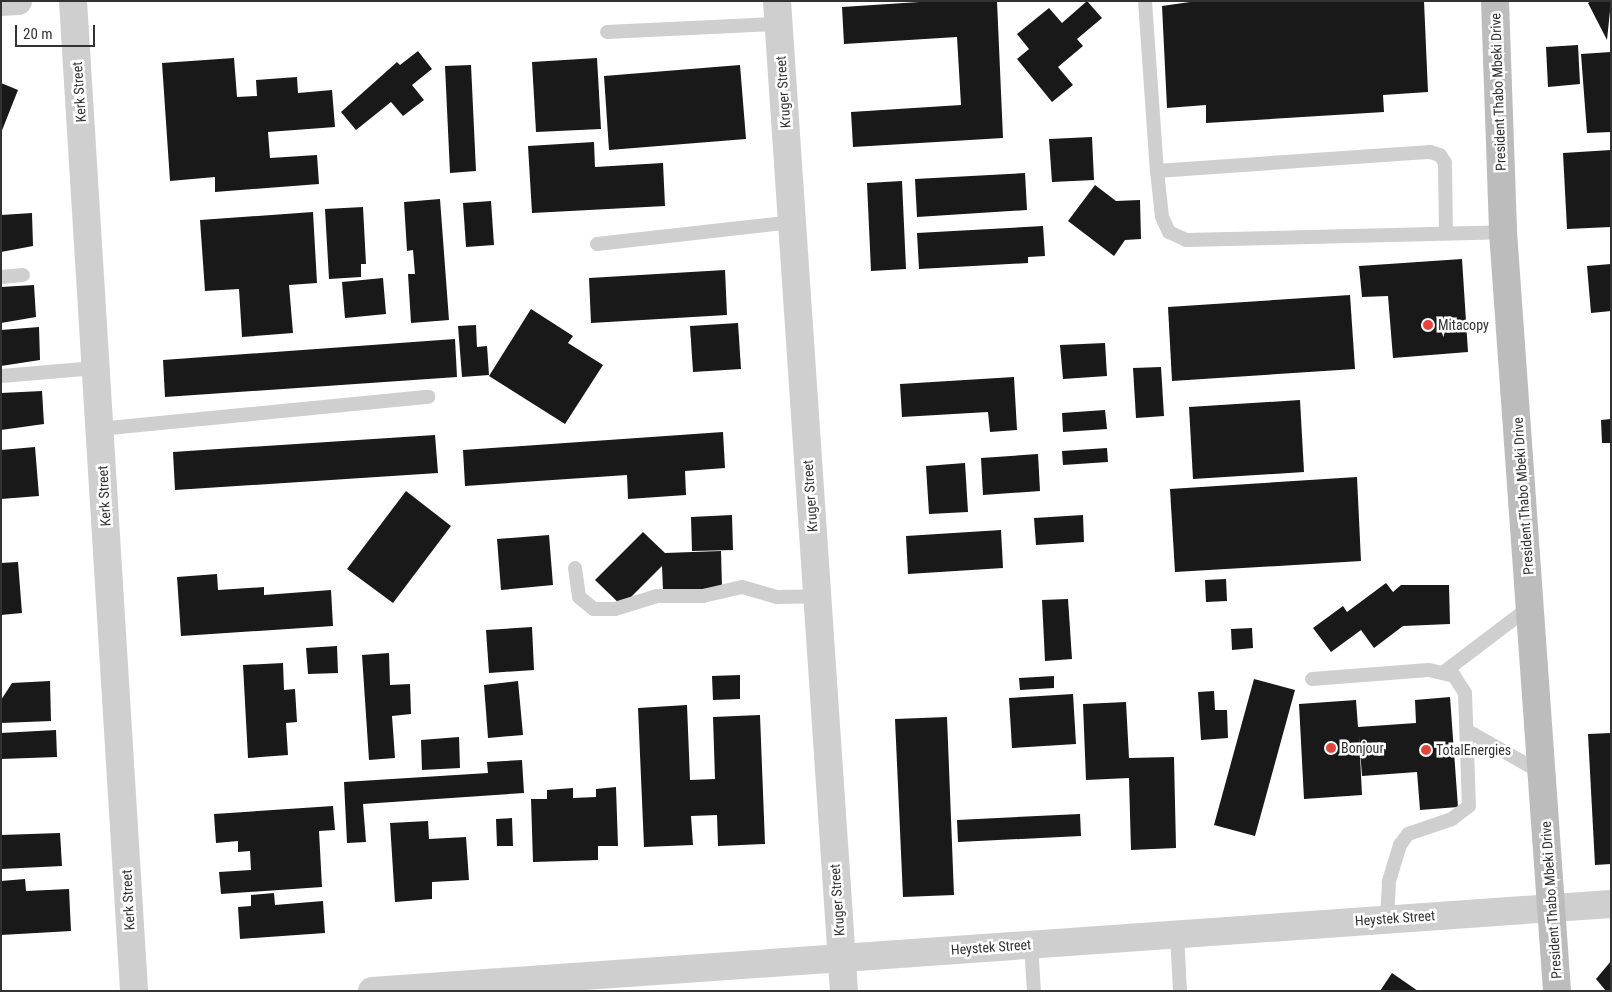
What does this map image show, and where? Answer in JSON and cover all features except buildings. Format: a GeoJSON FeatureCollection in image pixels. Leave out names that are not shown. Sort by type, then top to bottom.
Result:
{"type":"FeatureCollection","features":[{"type":"Feature","properties":{"kind":"street"},"geometry":{"type":"LineString","coordinates":[[1,2],[18,1]]}},
{"type":"Feature","properties":{"kind":"street","name":"Kerk Street"},"geometry":{"type":"LineString","coordinates":[[73,1],[134,991]]}},
{"type":"Feature","properties":{"kind":"street","name":"President Thabo Mbeki Drive"},"geometry":{"type":"LineString","coordinates":[[1495,1],[1503,232],[1553,908],[1557,991]]}},
{"type":"Feature","properties":{"kind":"street","name":"Kruger Street"},"geometry":{"type":"LineString","coordinates":[[777,12],[844,991]]}},
{"type":"Feature","properties":{"kind":"street","name":"Heystek Street"},"geometry":{"type":"LineString","coordinates":[[372,991],[543,985],[841,958],[1611,904]]}},
{"type":"Feature","properties":{"kind":"lane"},"geometry":{"type":"LineString","coordinates":[[1145,1],[1157,171],[1162,217],[1169,232],[1186,240],[1503,232]]}},
{"type":"Feature","properties":{"kind":"lane"},"geometry":{"type":"LineString","coordinates":[[607,32],[777,12]]}},
{"type":"Feature","properties":{"kind":"lane"},"geometry":{"type":"LineString","coordinates":[[1157,171],[1430,152],[1440,155],[1445,163],[1446,233]]}},
{"type":"Feature","properties":{"kind":"lane"},"geometry":{"type":"LineString","coordinates":[[597,244],[792,222]]}},
{"type":"Feature","properties":{"kind":"lane"},"geometry":{"type":"LineString","coordinates":[[1,277],[23,276]]}},
{"type":"Feature","properties":{"kind":"lane"},"geometry":{"type":"LineString","coordinates":[[1,376],[96,368]]}},
{"type":"Feature","properties":{"kind":"lane"},"geometry":{"type":"LineString","coordinates":[[100,429],[428,397]]}},
{"type":"Feature","properties":{"kind":"lane"},"geometry":{"type":"LineString","coordinates":[[575,568],[579,597],[594,609],[742,587],[778,597],[817,596]]}},
{"type":"Feature","properties":{"kind":"lane"},"geometry":{"type":"LineString","coordinates":[[1312,679],[1444,672],[1531,606]]}},
{"type":"Feature","properties":{"kind":"lane"},"geometry":{"type":"LineString","coordinates":[[1387,919],[1389,882],[1400,845],[1408,834],[1452,819],[1469,806],[1468,731],[1461,683],[1444,672]]}},
{"type":"Feature","properties":{"kind":"lane"},"geometry":{"type":"LineString","coordinates":[[1468,731],[1543,773]]}},
{"type":"Feature","properties":{"kind":"lane"},"geometry":{"type":"LineString","coordinates":[[1177,934],[1180,991]]}},
{"type":"Feature","properties":{"kind":"lane"},"geometry":{"type":"LineString","coordinates":[[1031,945],[1034,991]]}},
{"type":"Feature","properties":{"kind":"place","name":"Mitacopy"},"geometry":{"type":"Point","coordinates":[1428,325]}},
{"type":"Feature","properties":{"kind":"place","name":"Bonjour"},"geometry":{"type":"Point","coordinates":[1331,748]}},
{"type":"Feature","properties":{"kind":"place","name":"TotalEnergies"},"geometry":{"type":"Point","coordinates":[1426,750]}}]}
